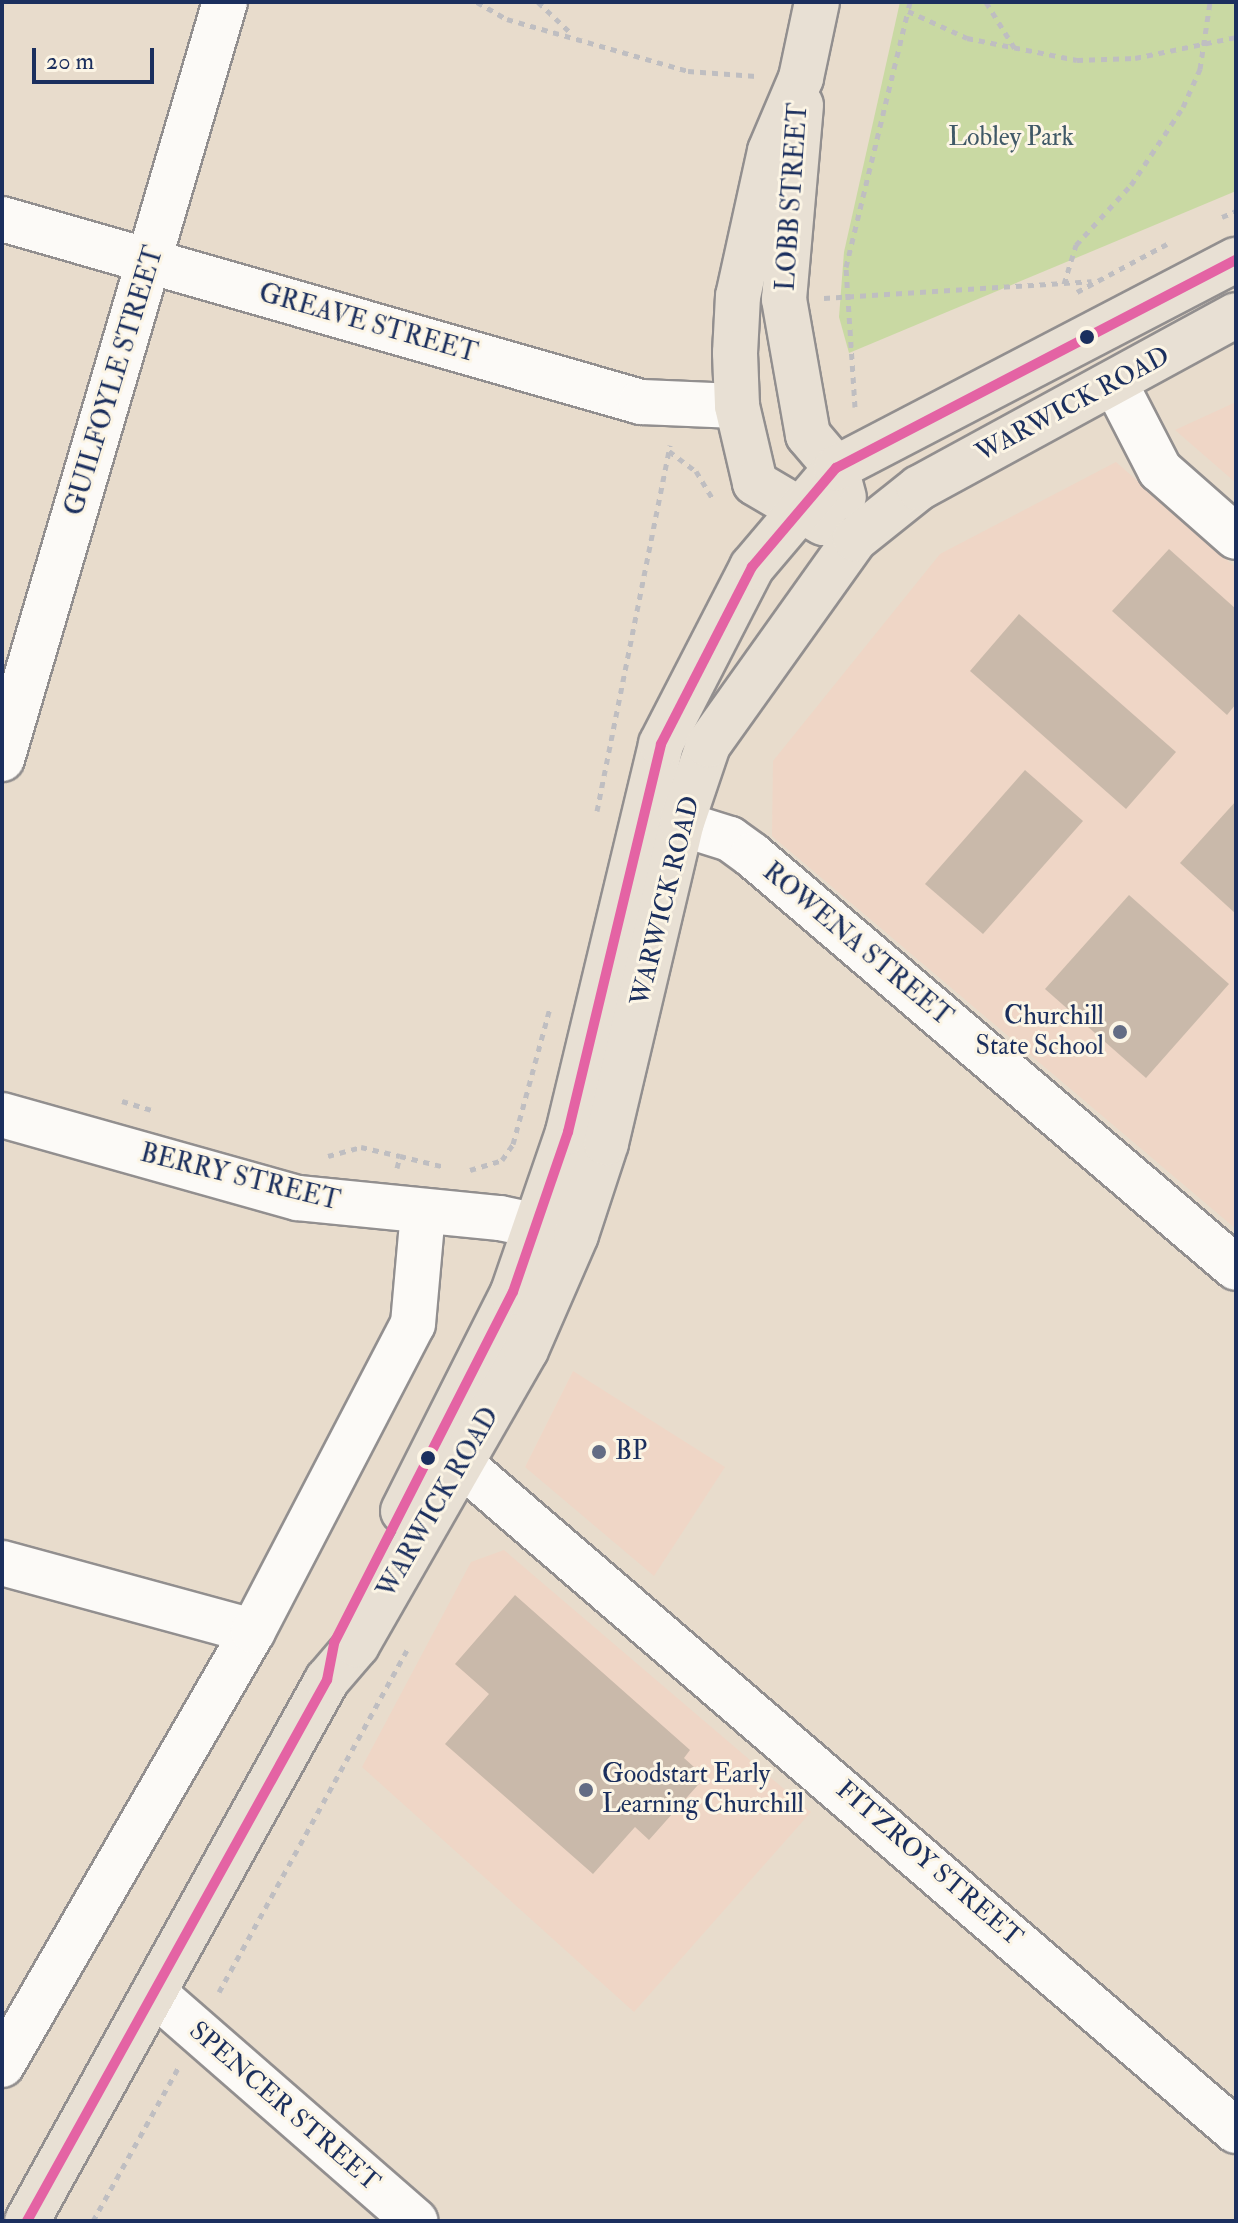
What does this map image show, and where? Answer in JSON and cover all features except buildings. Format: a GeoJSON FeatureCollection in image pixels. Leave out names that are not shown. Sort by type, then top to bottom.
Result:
{"type":"FeatureCollection","features":[{"type":"Feature","properties":{"kind":"main road","name":"LOBB STREET"},"geometry":{"type":"LineString","coordinates":[[817,2],[801,78],[784,299],[808,435],[836,468],[855,539]]}},
{"type":"Feature","properties":{"kind":"main road","name":"LOBB STREET"},"geometry":{"type":"LineString","coordinates":[[801,78],[770,151],[738,296],[737,406],[755,483],[855,539]]}},
{"type":"Feature","properties":{"kind":"main road","name":"WARWICK ROAD"},"geometry":{"type":"LineString","coordinates":[[27,2221],[327,1680],[334,1643],[450,1454],[526,1350],[628,962],[661,817],[682,692],[752,567],[797,509],[836,468],[1236,260]]}},
{"type":"Feature","properties":{"kind":"main road","name":"WARWICK ROAD"},"geometry":{"type":"LineString","coordinates":[[661,817],[708,745],[855,539],[919,488],[1236,315]]}},
{"type":"Feature","properties":{"kind":"street","name":"GUILFOYLE STREET"},"geometry":{"type":"LineString","coordinates":[[2,759],[151,262],[225,2]]}},
{"type":"Feature","properties":{"kind":"street","name":"GREAVE STREET"},"geometry":{"type":"LineString","coordinates":[[2,219],[678,407],[737,406]]}},
{"type":"Feature","properties":{"kind":"street"},"geometry":{"type":"LineString","coordinates":[[1115,383],[1160,470],[1236,537]]}},
{"type":"Feature","properties":{"kind":"street","name":"ROWENA STREET"},"geometry":{"type":"LineString","coordinates":[[661,817],[752,855],[1236,1268]]}},
{"type":"Feature","properties":{"kind":"street","name":"BERRY STREET"},"geometry":{"type":"LineString","coordinates":[[2,1115],[298,1198],[557,1229]]}},
{"type":"Feature","properties":{"kind":"street"},"geometry":{"type":"LineString","coordinates":[[2,2065],[253,1631],[413,1324],[423,1212]]}},
{"type":"Feature","properties":{"kind":"street","name":"FITZROY STREET"},"geometry":{"type":"LineString","coordinates":[[450,1454],[1236,2131]]}},
{"type":"Feature","properties":{"kind":"street"},"geometry":{"type":"LineString","coordinates":[[2,1563],[253,1631]]}},
{"type":"Feature","properties":{"kind":"street","name":"SPENCER STREET"},"geometry":{"type":"LineString","coordinates":[[154,1993],[415,2221]]}},
{"type":"Feature","properties":{"kind":"path"},"geometry":{"type":"LineString","coordinates":[[477,2],[575,37],[688,71],[801,78]]}},
{"type":"Feature","properties":{"kind":"path"},"geometry":{"type":"LineString","coordinates":[[538,2],[575,37]]}},
{"type":"Feature","properties":{"kind":"path"},"geometry":{"type":"LineString","coordinates":[[855,407],[846,267],[910,2]]}},
{"type":"Feature","properties":{"kind":"path"},"geometry":{"type":"LineString","coordinates":[[986,2],[1018,53]]}},
{"type":"Feature","properties":{"kind":"path"},"geometry":{"type":"LineString","coordinates":[[1064,284],[1076,245],[1131,185],[1183,107],[1206,42],[1210,2]]}},
{"type":"Feature","properties":{"kind":"path"},"geometry":{"type":"LineString","coordinates":[[908,11],[1018,53],[1135,58],[1236,37]]}},
{"type":"Feature","properties":{"kind":"path"},"geometry":{"type":"LineString","coordinates":[[784,299],[1091,281]]}},
{"type":"Feature","properties":{"kind":"path"},"geometry":{"type":"LineString","coordinates":[[595,825],[678,407]]}},
{"type":"Feature","properties":{"kind":"path"},"geometry":{"type":"LineString","coordinates":[[669,451],[696,471],[716,505]]}},
{"type":"Feature","properties":{"kind":"path"},"geometry":{"type":"LineString","coordinates":[[317,1159],[361,1147],[465,1171],[502,1160],[555,992]]}},
{"type":"Feature","properties":{"kind":"path"},"geometry":{"type":"LineString","coordinates":[[107,1100],[141,1103],[166,1118]]}},
{"type":"Feature","properties":{"kind":"path"},"geometry":{"type":"LineString","coordinates":[[393,1178],[400,1156]]}},
{"type":"Feature","properties":{"kind":"path"},"geometry":{"type":"LineString","coordinates":[[93,2221],[414,1639]]}},
{"type":"Feature","properties":{"kind":"shaded area"},"geometry":{"type":"Polygon","coordinates":[[[1236,402],[1236,483],[1175,430],[1236,402]]]}},
{"type":"Feature","properties":{"kind":"shaded area","name":"Churchill State School"},"geometry":{"type":"Polygon","coordinates":[[[1116,462],[1236,568],[1236,1229],[772,836],[773,761],[940,554],[1116,462]]]}},
{"type":"Feature","properties":{"kind":"shaded area"},"geometry":{"type":"Polygon","coordinates":[[[573,1371],[725,1467],[654,1576],[525,1467],[573,1371]]]}},
{"type":"Feature","properties":{"kind":"shaded area","name":"Goodstart Early Learning Churchill"},"geometry":{"type":"Polygon","coordinates":[[[504,1550],[811,1812],[634,2012],[362,1767],[471,1562],[504,1550]]]}},
{"type":"Feature","properties":{"kind":"green space","name":"Lobley Park"},"geometry":{"type":"Polygon","coordinates":[[[900,2],[1236,2],[1236,191],[849,353],[839,317],[844,252],[900,2]]]}},
{"type":"Feature","properties":{"kind":"transit line"},"geometry":{"type":"LineString","coordinates":[[27,2221],[327,1680],[334,1643],[513,1292],[568,1132],[661,744],[752,567],[836,468],[1236,260]]}},
{"type":"Feature","properties":{"kind":"place","name":"Churchill State School"},"geometry":{"type":"Point","coordinates":[1120,1032]}},
{"type":"Feature","properties":{"kind":"place","name":"BP"},"geometry":{"type":"Point","coordinates":[599,1452]}},
{"type":"Feature","properties":{"kind":"place","name":"Goodstart Early Learning Churchill"},"geometry":{"type":"Point","coordinates":[586,1790]}}]}
